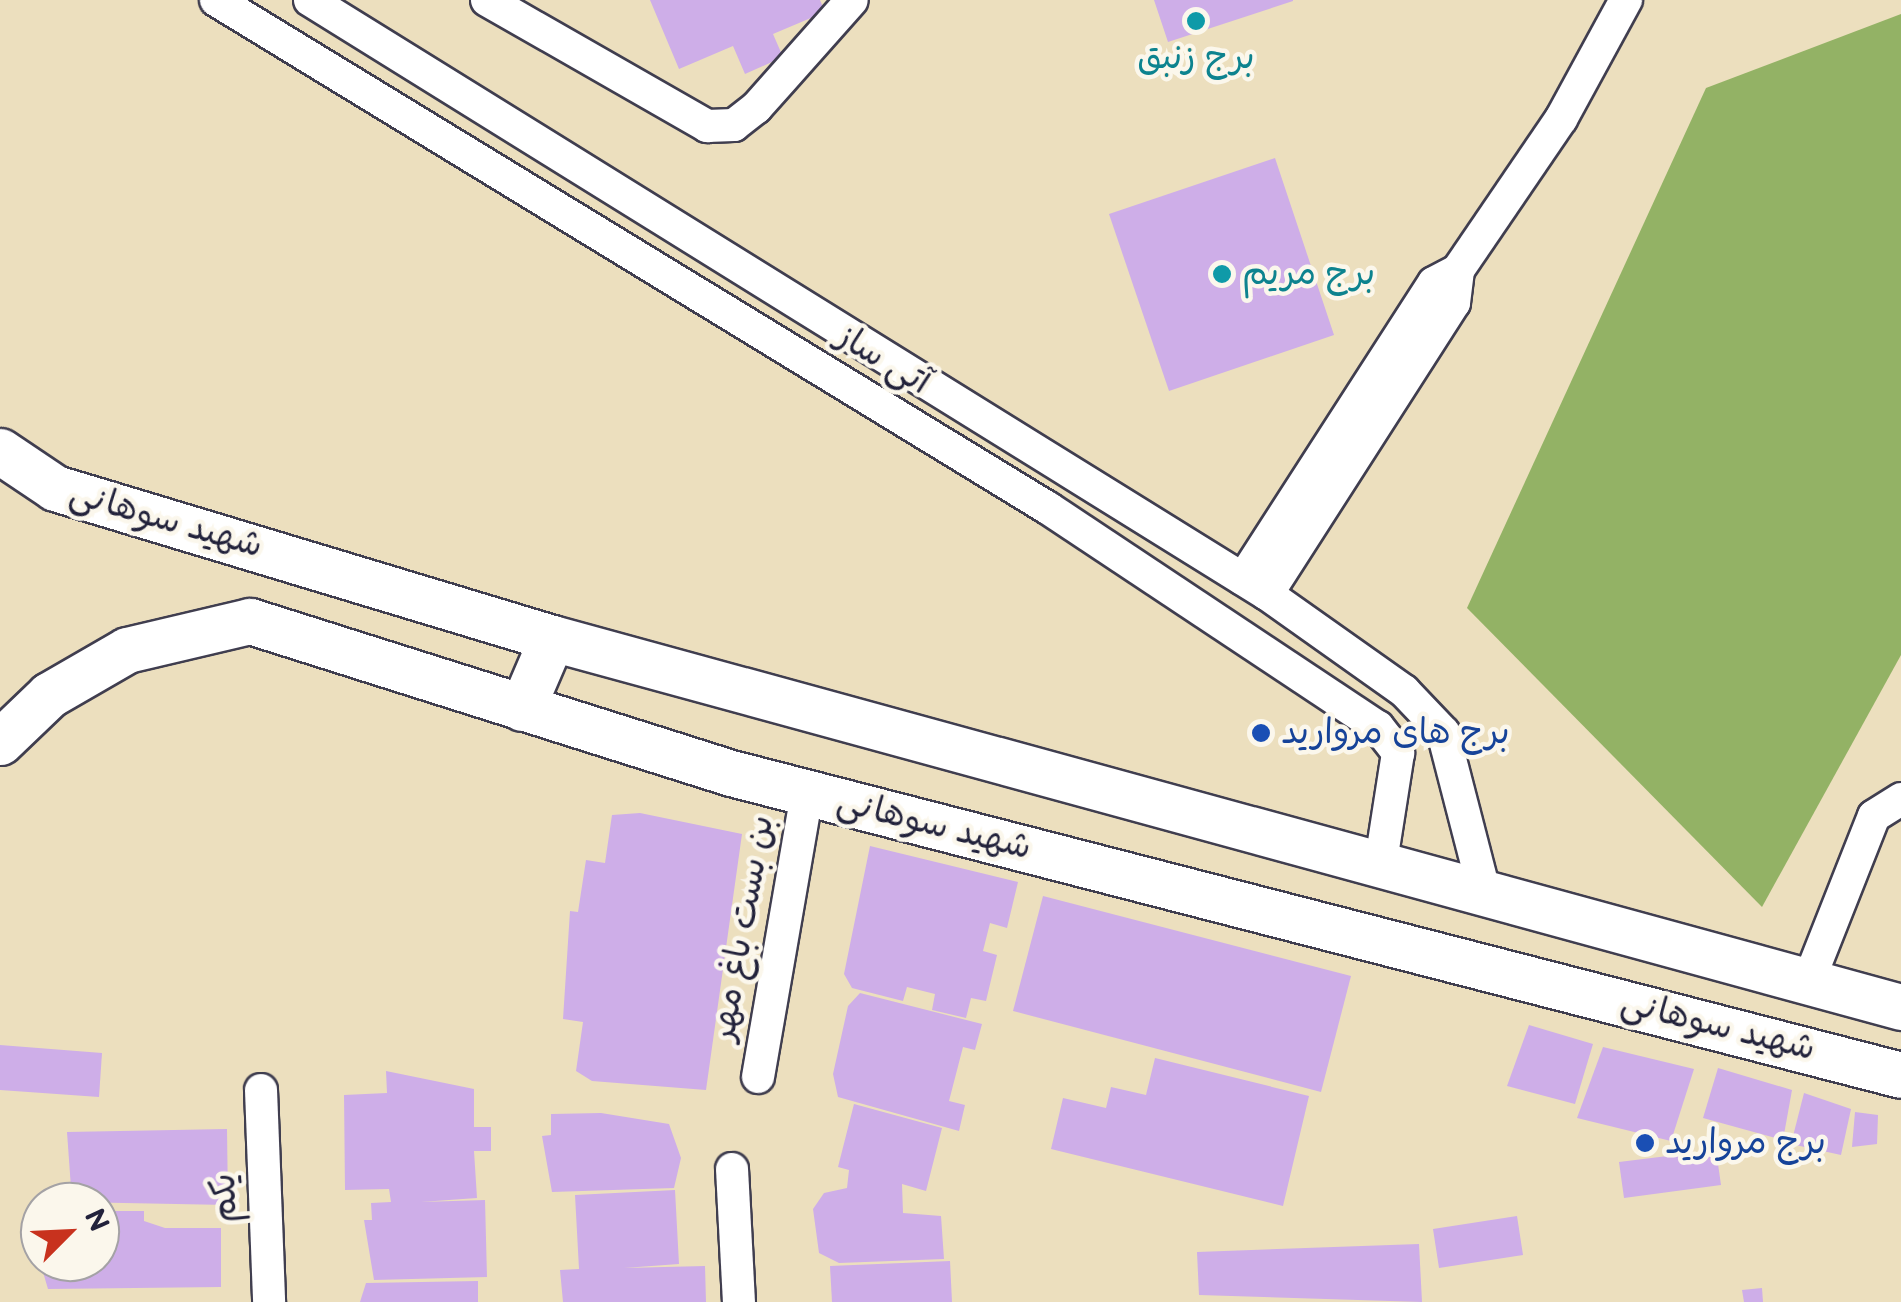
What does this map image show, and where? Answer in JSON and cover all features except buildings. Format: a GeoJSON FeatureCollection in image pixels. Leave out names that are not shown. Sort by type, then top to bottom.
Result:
{"type":"FeatureCollection","features":[{"type":"Feature","properties":{"kind":"main road","name":"شهید سوهانی"},"geometry":{"type":"LineString","coordinates":[[0,451],[55,488],[552,638],[1483,888],[1901,1007]]}},
{"type":"Feature","properties":{"kind":"main road","name":"شهید سوهانی"},"geometry":{"type":"LineString","coordinates":[[0,742],[49,695],[127,650],[250,621],[522,708],[806,792],[1901,1075]]}},
{"type":"Feature","properties":{"kind":"main road"},"geometry":{"type":"LineString","coordinates":[[522,708],[552,638]]}},
{"type":"Feature","properties":{"kind":"street","name":"آتی ساز"},"geometry":{"type":"LineString","coordinates":[[216,0],[1048,508],[1392,740],[1398,753],[1381,861]]}},
{"type":"Feature","properties":{"kind":"street","name":"آتی ساز"},"geometry":{"type":"LineString","coordinates":[[310,0],[1072,471],[1255,587],[1427,708],[1443,732],[1483,888]]}},
{"type":"Feature","properties":{"kind":"street"},"geometry":{"type":"LineString","coordinates":[[487,0],[707,126],[734,125],[756,108],[852,0]]}},
{"type":"Feature","properties":{"kind":"street"},"geometry":{"type":"LineString","coordinates":[[1255,587],[1454,302],[1458,270],[1562,119],[1626,0]]}},
{"type":"Feature","properties":{"kind":"street"},"geometry":{"type":"LineString","coordinates":[[1048,508],[1072,471]]}},
{"type":"Feature","properties":{"kind":"street","name":"بن بست باغ مهر"},"geometry":{"type":"LineString","coordinates":[[758,1077],[806,792]]}},
{"type":"Feature","properties":{"kind":"street"},"geometry":{"type":"LineString","coordinates":[[1808,980],[1874,816],[1901,799]]}},
{"type":"Feature","properties":{"kind":"street","name":"یکم"},"geometry":{"type":"LineString","coordinates":[[261,1090],[270,1302]]}},
{"type":"Feature","properties":{"kind":"street"},"geometry":{"type":"LineString","coordinates":[[732,1169],[739,1302]]}},
{"type":"Feature","properties":{"kind":"green space"},"geometry":{"type":"Polygon","coordinates":[[[1901,14],[1901,655],[1762,907],[1467,608],[1706,88],[1901,14]]]}},
{"type":"Feature","properties":{"kind":"place","name":"برج زنبق"},"geometry":{"type":"Point","coordinates":[1196,21]}},
{"type":"Feature","properties":{"kind":"place","name":"برج مریم"},"geometry":{"type":"Point","coordinates":[1222,274]}},
{"type":"Feature","properties":{"kind":"place","name":"برج های مروارید"},"geometry":{"type":"Point","coordinates":[1261,733]}},
{"type":"Feature","properties":{"kind":"place","name":"برج مروارید"},"geometry":{"type":"Point","coordinates":[1645,1143]}}]}
